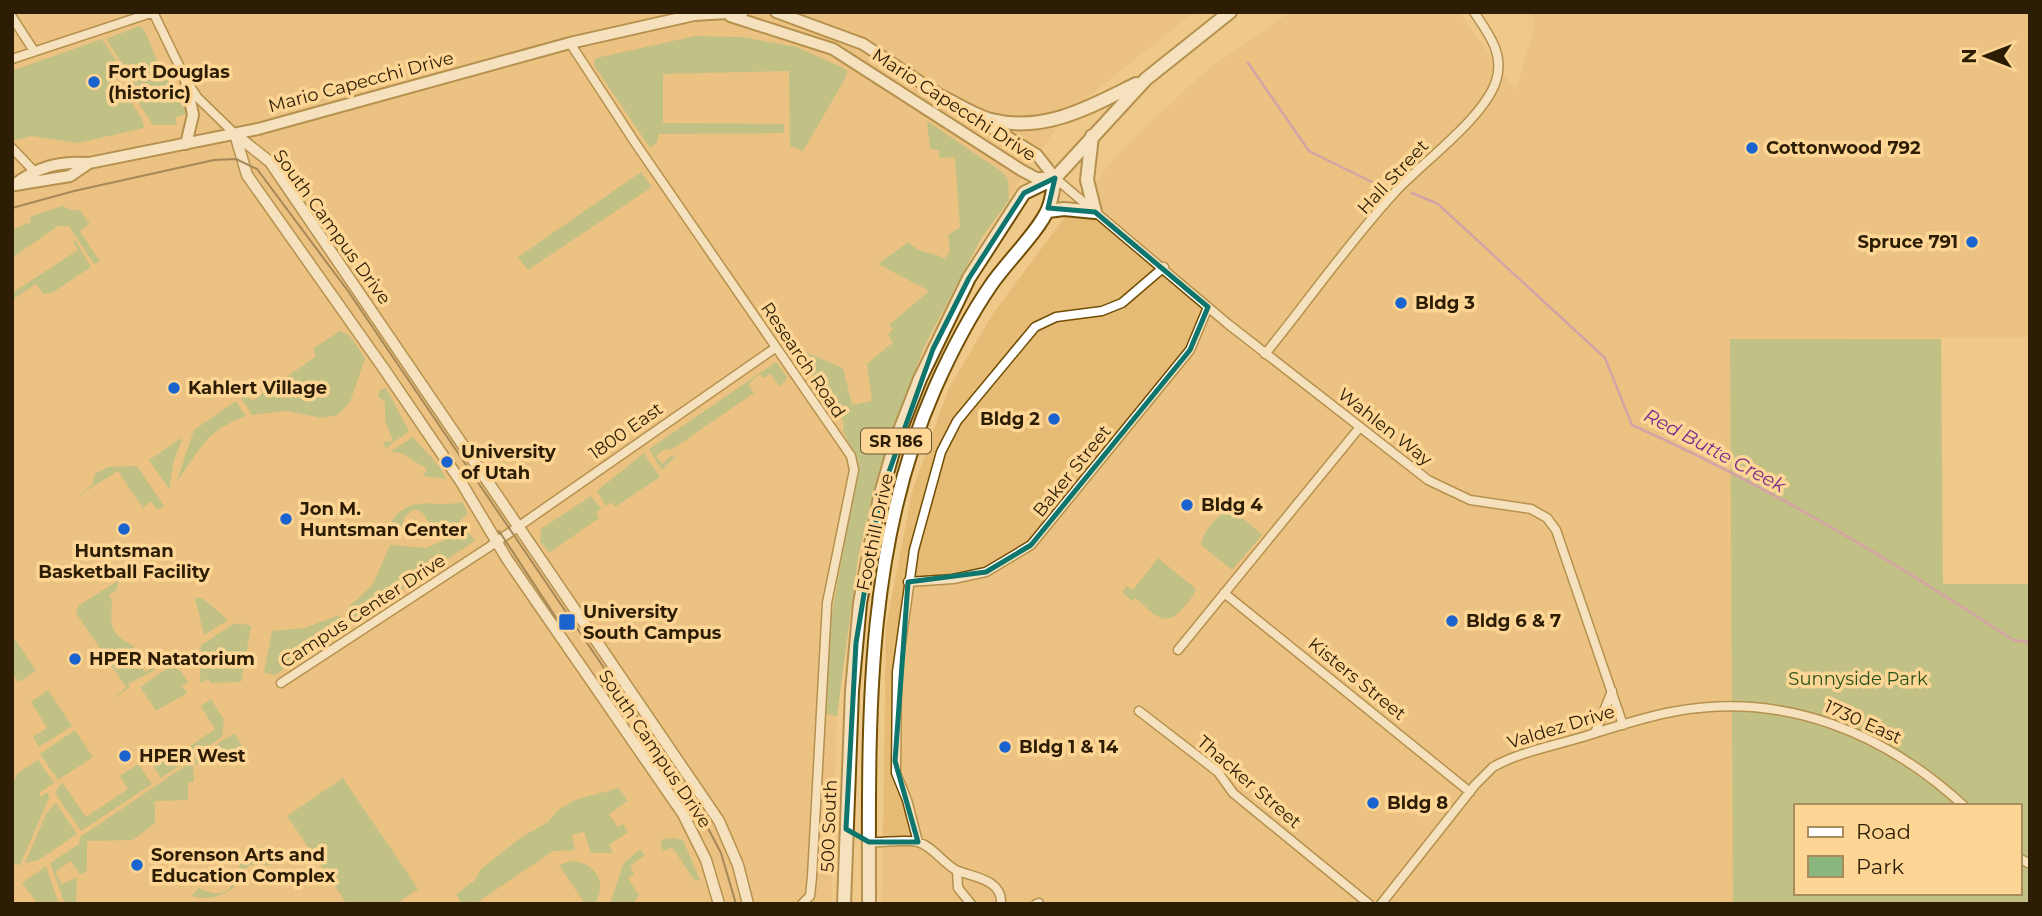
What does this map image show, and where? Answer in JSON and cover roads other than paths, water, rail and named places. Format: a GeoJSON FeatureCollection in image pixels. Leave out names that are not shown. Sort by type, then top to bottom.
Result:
{"type":"FeatureCollection","features":[{"type":"Feature","properties":{"kind":"main road","name":"Mario Capecchi Drive"},"geometry":{"type":"LineString","coordinates":[[13,185],[33,170],[66,162],[89,163],[235,134],[570,43],[694,15],[743,12]]}},
{"type":"Feature","properties":{"kind":"main road","name":"Mario Capecchi Drive"},"geometry":{"type":"LineString","coordinates":[[776,12],[863,44],[1037,155],[1055,178]]}},
{"type":"Feature","properties":{"kind":"main road","name":"Foothill Drive"},"geometry":{"type":"LineString","coordinates":[[849,750],[856,643],[865,567],[880,497],[908,408],[948,316],[998,231],[1024,194],[1055,178],[1146,79],[1230,12]]}},
{"type":"Feature","properties":{"kind":"main road","name":"Mario Capecchi Drive"},"geometry":{"type":"LineString","coordinates":[[724,14],[833,48],[1021,170],[1036,178],[1055,178]]}},
{"type":"Feature","properties":{"kind":"main road"},"geometry":{"type":"LineString","coordinates":[[942,96],[989,120],[1019,124],[1046,123],[1085,110],[1146,79]]}},
{"type":"Feature","properties":{"kind":"main road"},"geometry":{"type":"LineString","coordinates":[[186,80],[193,115],[186,144]]}},
{"type":"Feature","properties":{"kind":"main road"},"geometry":{"type":"LineString","coordinates":[[1048,211],[1064,209],[1095,212],[1087,180],[1092,136]]}},
{"type":"Feature","properties":{"kind":"main road","name":"Mario Capecchi Drive"},"geometry":{"type":"LineString","coordinates":[[13,185],[70,176],[89,163]]}},
{"type":"Feature","properties":{"kind":"main road","name":"Foothill Drive"},"geometry":{"type":"LineString","coordinates":[[869,842],[873,636],[880,583],[902,482],[935,389],[975,309],[1048,211],[1055,178]]}},
{"type":"Feature","properties":{"kind":"main road","name":"500 South"},"geometry":{"type":"LineString","coordinates":[[844,904],[849,750]]}},
{"type":"Feature","properties":{"kind":"main road"},"geometry":{"type":"LineString","coordinates":[[846,830],[869,842]]}},
{"type":"Feature","properties":{"kind":"main road","name":"SR 186"},"geometry":{"type":"LineString","coordinates":[[869,842],[869,904]]}},
{"type":"Feature","properties":{"kind":"street"},"geometry":{"type":"LineString","coordinates":[[12,66],[15,58],[153,12],[197,97],[235,134]]}},
{"type":"Feature","properties":{"kind":"street","name":"Hall Street"},"geometry":{"type":"LineString","coordinates":[[1265,354],[1397,191],[1431,160],[1493,88],[1498,73],[1496,50],[1474,12]]}},
{"type":"Feature","properties":{"kind":"street"},"geometry":{"type":"LineString","coordinates":[[12,17],[34,51]]}},
{"type":"Feature","properties":{"kind":"street","name":"Research Road"},"geometry":{"type":"LineString","coordinates":[[570,43],[851,456],[854,470],[827,603],[812,877],[810,896],[802,904]]}},
{"type":"Feature","properties":{"kind":"street","name":"South Campus Drive"},"geometry":{"type":"LineString","coordinates":[[235,134],[270,162],[719,821],[738,865],[748,904]]}},
{"type":"Feature","properties":{"kind":"street","name":"South Campus Drive"},"geometry":{"type":"LineString","coordinates":[[235,134],[247,175],[398,388],[461,482],[497,542],[690,825],[706,860],[719,904]]}},
{"type":"Feature","properties":{"kind":"street"},"geometry":{"type":"LineString","coordinates":[[12,148],[33,170]]}},
{"type":"Feature","properties":{"kind":"street","name":"Wahlen Way"},"geometry":{"type":"LineString","coordinates":[[1055,178],[1265,354],[1429,480],[1447,491],[1482,504],[1531,509],[1547,518],[1556,530],[1623,724]]}},
{"type":"Feature","properties":{"kind":"street"},"geometry":{"type":"LineString","coordinates":[[918,842],[895,761],[897,672],[908,582],[930,488],[947,438],[1020,342],[1035,327],[1056,317],[1102,311],[1122,303],[1164,267]]}},
{"type":"Feature","properties":{"kind":"street","name":"Baker Street"},"geometry":{"type":"LineString","coordinates":[[908,582],[953,579],[986,572],[1031,545],[1190,350],[1208,307]]}},
{"type":"Feature","properties":{"kind":"street","name":"1800 East"},"geometry":{"type":"LineString","coordinates":[[497,542],[775,348]]}},
{"type":"Feature","properties":{"kind":"street"},"geometry":{"type":"LineString","coordinates":[[1178,650],[1360,426]]}},
{"type":"Feature","properties":{"kind":"street","name":"Campus Center Drive"},"geometry":{"type":"LineString","coordinates":[[281,683],[497,542]]}},
{"type":"Feature","properties":{"kind":"street","name":"Kisters Street"},"geometry":{"type":"LineString","coordinates":[[1224,593],[1470,792]]}},
{"type":"Feature","properties":{"kind":"street"},"geometry":{"type":"LineString","coordinates":[[1595,733],[1612,691]]}},
{"type":"Feature","properties":{"kind":"street","name":"Valdez Drive"},"geometry":{"type":"LineString","coordinates":[[1381,904],[1470,792],[1499,763],[1623,724],[1675,711],[1732,706]]}},
{"type":"Feature","properties":{"kind":"street","name":"1730 East"},"geometry":{"type":"LineString","coordinates":[[1732,706],[1797,713],[1857,732],[1922,769],[1962,804]]}},
{"type":"Feature","properties":{"kind":"street","name":"Thacker Street"},"geometry":{"type":"LineString","coordinates":[[1139,711],[1218,772],[1233,793],[1369,904]]}},
{"type":"Feature","properties":{"kind":"street"},"geometry":{"type":"LineString","coordinates":[[869,842],[918,842],[957,871],[978,875],[995,887],[1000,893],[1001,904]]}},
{"type":"Feature","properties":{"kind":"street"},"geometry":{"type":"LineString","coordinates":[[957,871],[958,888],[971,904]]}},
{"type":"Feature","properties":{"kind":"waterway","name":"Red Butte Creek"},"geometry":{"type":"LineString","coordinates":[[1248,63],[1309,151],[1372,182]]}},
{"type":"Feature","properties":{"kind":"waterway","name":"Red Butte Creek"},"geometry":{"type":"LineString","coordinates":[[1412,193],[1438,204],[1605,358],[1632,425],[1731,472],[1827,525],[2013,640],[2030,642]]}},
{"type":"Feature","properties":{"kind":"tram line"},"geometry":{"type":"LineString","coordinates":[[12,208],[74,191],[214,160],[236,159],[257,169],[348,291],[691,796],[721,853],[736,904]]}},
{"type":"Feature","properties":{"kind":"tram line"},"geometry":{"type":"LineString","coordinates":[[499,531],[557,619]]}},
{"type":"Feature","properties":{"kind":"tram line"},"geometry":{"type":"LineString","coordinates":[[597,677],[627,720]]}},
{"type":"Feature","properties":{"kind":"place","name":"Fort Douglas (historic)"},"geometry":{"type":"Point","coordinates":[94,82]}},
{"type":"Feature","properties":{"kind":"place","name":"Cottonwood 792"},"geometry":{"type":"Point","coordinates":[1752,148]}},
{"type":"Feature","properties":{"kind":"place","name":"Spruce 791"},"geometry":{"type":"Point","coordinates":[1972,242]}},
{"type":"Feature","properties":{"kind":"place","name":"Bldg 3"},"geometry":{"type":"Point","coordinates":[1401,303]}},
{"type":"Feature","properties":{"kind":"place","name":"Kahlert Village"},"geometry":{"type":"Point","coordinates":[174,388]}},
{"type":"Feature","properties":{"kind":"place","name":"Bldg 2"},"geometry":{"type":"Point","coordinates":[1054,419]}},
{"type":"Feature","properties":{"kind":"place","name":"University of Utah"},"geometry":{"type":"Point","coordinates":[447,462]}},
{"type":"Feature","properties":{"kind":"place","name":"Bldg 4"},"geometry":{"type":"Point","coordinates":[1187,505]}},
{"type":"Feature","properties":{"kind":"place","name":"Jon M. Huntsman Center"},"geometry":{"type":"Point","coordinates":[286,519]}},
{"type":"Feature","properties":{"kind":"place","name":"Huntsman Basketball Facility"},"geometry":{"type":"Point","coordinates":[124,529]}},
{"type":"Feature","properties":{"kind":"place","name":"Bldg 6 & 7"},"geometry":{"type":"Point","coordinates":[1452,621]}},
{"type":"Feature","properties":{"kind":"place","name":"University South Campus"},"geometry":{"type":"Point","coordinates":[567,622]}},
{"type":"Feature","properties":{"kind":"place","name":"HPER Natatorium"},"geometry":{"type":"Point","coordinates":[75,659]}},
{"type":"Feature","properties":{"kind":"place","name":"Bldg 1 & 14"},"geometry":{"type":"Point","coordinates":[1005,747]}},
{"type":"Feature","properties":{"kind":"place","name":"HPER West"},"geometry":{"type":"Point","coordinates":[125,756]}},
{"type":"Feature","properties":{"kind":"place","name":"Bldg 8"},"geometry":{"type":"Point","coordinates":[1373,803]}},
{"type":"Feature","properties":{"kind":"place","name":"Sorenson Arts and Education Complex"},"geometry":{"type":"Point","coordinates":[137,865]}},
{"type":"Feature","properties":{"kind":"park label","name":"Sunnyside Park"},"geometry":{"type":"Point","coordinates":[1858,679]}}]}
